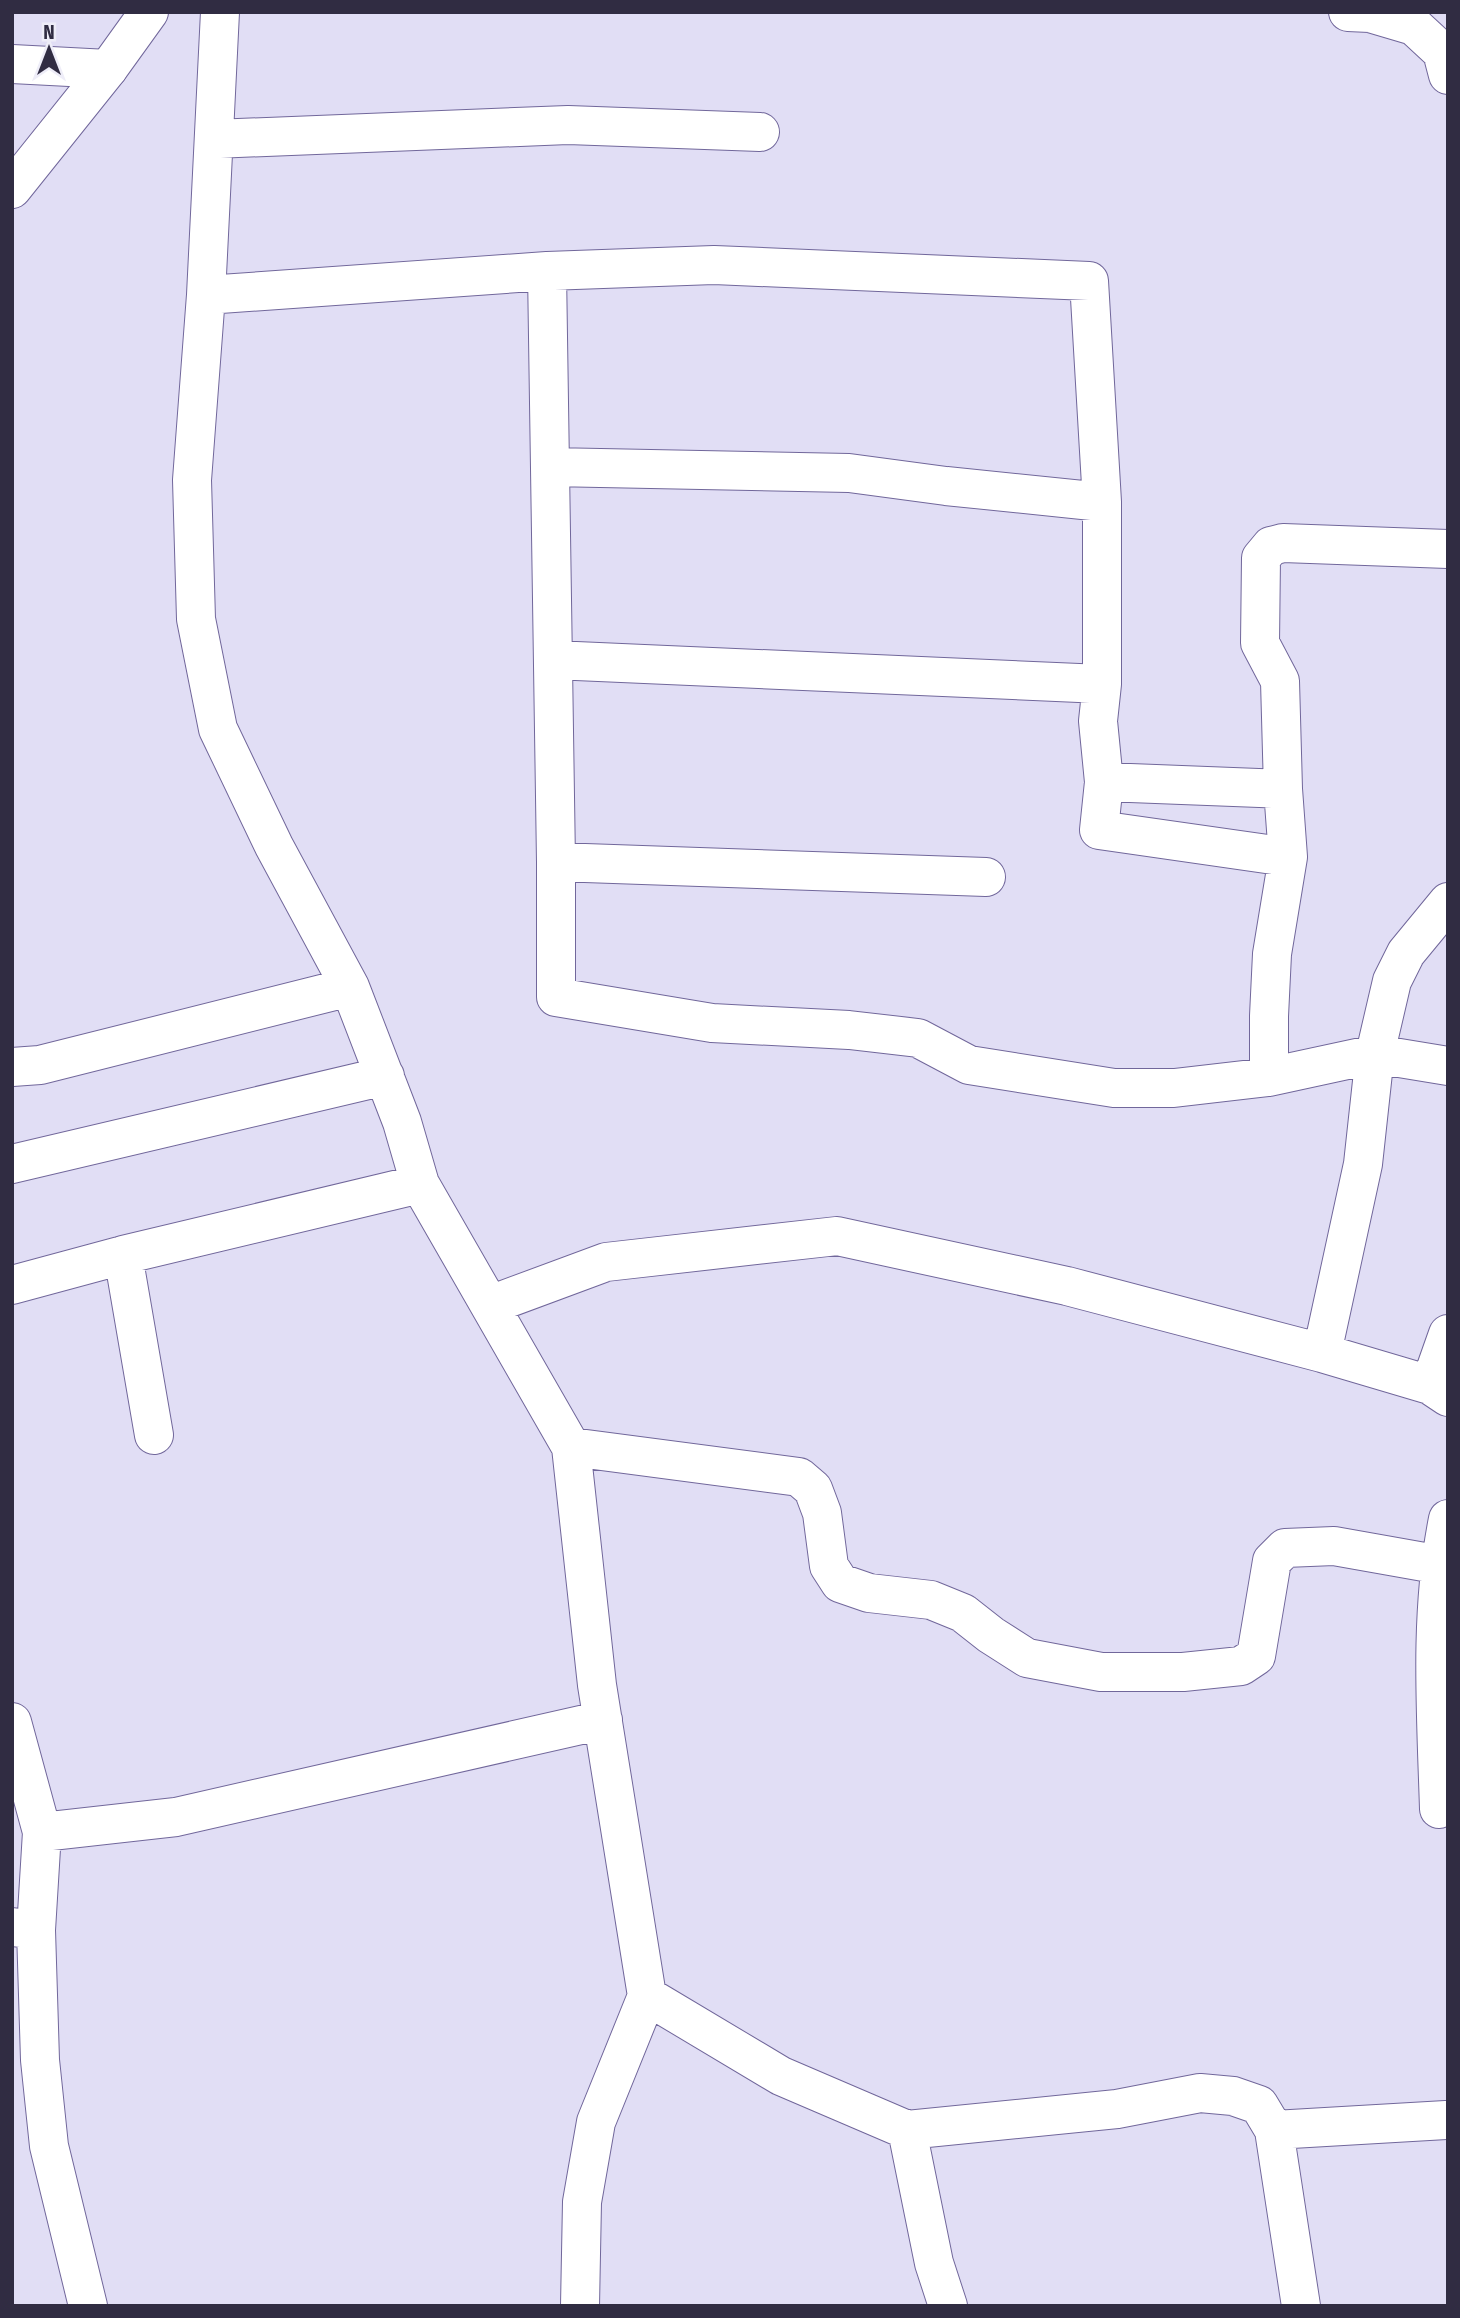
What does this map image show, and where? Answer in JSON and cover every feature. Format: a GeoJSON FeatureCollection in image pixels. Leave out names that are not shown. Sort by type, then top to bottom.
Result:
{"type":"FeatureCollection","features":[{"type":"Feature","properties":{"kind":"street"},"geometry":{"type":"LineString","coordinates":[[12,189],[108,69],[149,12]]}},
{"type":"Feature","properties":{"kind":"street"},"geometry":{"type":"LineString","coordinates":[[220,12],[206,295],[192,494],[196,619],[218,729],[274,846],[350,987],[402,1122],[420,1184],[571,1447],[597,1685],[648,1996],[596,2122],[582,2202],[580,2306]]}},
{"type":"Feature","properties":{"kind":"street"},"geometry":{"type":"LineString","coordinates":[[1348,12],[1370,13],[1414,26],[1442,52],[1448,75]]}},
{"type":"Feature","properties":{"kind":"street"},"geometry":{"type":"LineString","coordinates":[[12,64],[108,69]]}},
{"type":"Feature","properties":{"kind":"street"},"geometry":{"type":"LineString","coordinates":[[214,139],[568,125],[760,132]]}},
{"type":"Feature","properties":{"kind":"street"},"geometry":{"type":"LineString","coordinates":[[206,295],[547,271],[714,265],[1089,281],[1102,502],[1102,684],[1098,721],[1104,782],[1100,830],[1289,857]]}},
{"type":"Feature","properties":{"kind":"street"},"geometry":{"type":"LineString","coordinates":[[547,271],[556,997],[712,1023],[849,1030],[918,1038],[970,1065],[1114,1088],[1174,1088],[1269,1077],[1375,1054],[1448,1066]]}},
{"type":"Feature","properties":{"kind":"street"},"geometry":{"type":"LineString","coordinates":[[550,467],[849,473],[1102,502]]}},
{"type":"Feature","properties":{"kind":"street"},"geometry":{"type":"LineString","coordinates":[[1269,1077],[1272,954],[1289,857],[1283,789],[1280,681],[1260,643],[1261,558],[1271,546],[1283,543],[1448,549]]}},
{"type":"Feature","properties":{"kind":"street"},"geometry":{"type":"LineString","coordinates":[[553,660],[1102,684]]}},
{"type":"Feature","properties":{"kind":"street"},"geometry":{"type":"LineString","coordinates":[[1104,782],[1283,789]]}},
{"type":"Feature","properties":{"kind":"street"},"geometry":{"type":"LineString","coordinates":[[556,862],[986,877]]}},
{"type":"Feature","properties":{"kind":"street"},"geometry":{"type":"LineString","coordinates":[[1322,1353],[1363,1164],[1375,1054],[1392,981],[1406,953],[1436,935],[1448,902]]}},
{"type":"Feature","properties":{"kind":"street"},"geometry":{"type":"LineString","coordinates":[[12,1067],[40,1065],[350,987]]}},
{"type":"Feature","properties":{"kind":"street"},"geometry":{"type":"LineString","coordinates":[[12,1164],[385,1076]]}},
{"type":"Feature","properties":{"kind":"street"},"geometry":{"type":"LineString","coordinates":[[12,1285],[123,1255],[420,1184]]}},
{"type":"Feature","properties":{"kind":"street"},"geometry":{"type":"LineString","coordinates":[[490,1305],[606,1262],[837,1236],[1067,1286],[1322,1353],[1439,1391],[1448,1334]]}},
{"type":"Feature","properties":{"kind":"street"},"geometry":{"type":"LineString","coordinates":[[123,1255],[154,1435]]}},
{"type":"Feature","properties":{"kind":"street"},"geometry":{"type":"LineString","coordinates":[[571,1447],[799,1477],[813,1489],[822,1513],[829,1566],[840,1583],[869,1593],[931,1600],[963,1613],[1027,1658],[1101,1672],[1183,1672],[1241,1665],[1256,1656],[1272,1561],[1286,1548],[1334,1546],[1441,1565]]}},
{"type":"Feature","properties":{"kind":"street"},"geometry":{"type":"LineString","coordinates":[[1439,1809],[1441,1688],[1436,1596],[1448,1519]]}},
{"type":"Feature","properties":{"kind":"street"},"geometry":{"type":"LineString","coordinates":[[41,1832],[176,1816],[603,1720]]}},
{"type":"Feature","properties":{"kind":"street"},"geometry":{"type":"LineString","coordinates":[[12,1722],[41,1832],[24,1928],[49,2146],[89,2306]]}},
{"type":"Feature","properties":{"kind":"street"},"geometry":{"type":"LineString","coordinates":[[648,1996],[781,2076],[907,2130],[1117,2109],[1200,2093],[1233,2096],[1259,2105],[1274,2130],[1301,2306]]}},
{"type":"Feature","properties":{"kind":"street"},"geometry":{"type":"LineString","coordinates":[[1274,2130],[1446,2120]]}},
{"type":"Feature","properties":{"kind":"street"},"geometry":{"type":"LineString","coordinates":[[907,2130],[934,2263],[948,2306]]}}]}
